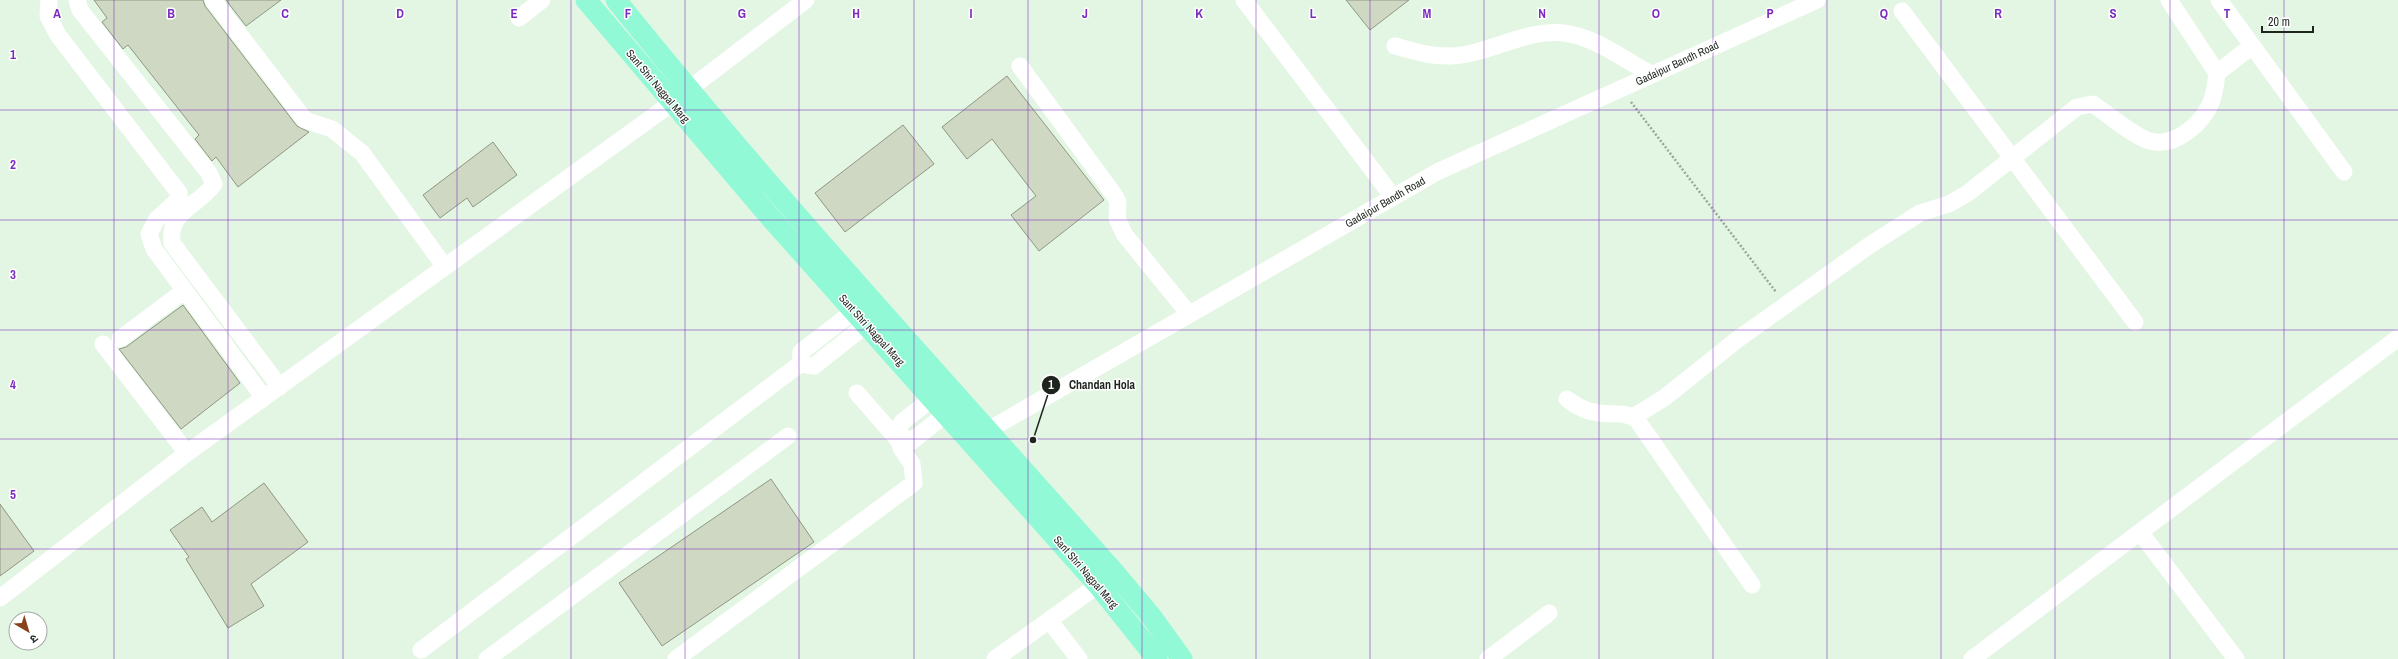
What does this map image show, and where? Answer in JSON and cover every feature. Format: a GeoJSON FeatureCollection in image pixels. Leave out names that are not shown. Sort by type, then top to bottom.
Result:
{"type":"FeatureCollection","features":[{"type":"Feature","properties":{"kind":"main road","name":"Sant Shri Nagpal Marg"},"geometry":{"type":"LineString","coordinates":[[586,0],[672,103],[940,406],[979,435],[1138,600],[1182,659]]}},
{"type":"Feature","properties":{"kind":"main road","name":"Sant Shri Nagpal Marg"},"geometry":{"type":"LineString","coordinates":[[616,0],[688,90],[979,435],[1157,659]]}},
{"type":"Feature","properties":{"kind":"street"},"geometry":{"type":"LineString","coordinates":[[49,0],[48,16],[58,35],[179,193],[179,199],[157,220],[149,234],[154,249],[264,398]]}},
{"type":"Feature","properties":{"kind":"street"},"geometry":{"type":"LineString","coordinates":[[77,0],[80,10],[210,173],[214,184],[208,192],[176,219],[170,231],[172,243],[280,387]]}},
{"type":"Feature","properties":{"kind":"street"},"geometry":{"type":"LineString","coordinates":[[213,0],[305,120],[332,129],[362,153],[445,267]]}},
{"type":"Feature","properties":{"kind":"street"},"geometry":{"type":"LineString","coordinates":[[519,18],[542,0]]}},
{"type":"Feature","properties":{"kind":"street"},"geometry":{"type":"LineString","coordinates":[[688,90],[806,0]]}},
{"type":"Feature","properties":{"kind":"street"},"geometry":{"type":"LineString","coordinates":[[1244,0],[1393,197]]}},
{"type":"Feature","properties":{"kind":"street","name":"Gadaipur Bandh Road"},"geometry":{"type":"LineString","coordinates":[[979,435],[1437,172],[1817,0]]}},
{"type":"Feature","properties":{"kind":"street"},"geometry":{"type":"LineString","coordinates":[[1633,417],[1664,398],[1738,339],[1870,245],[1914,216],[1956,200],[2012,159],[2077,107],[2093,104],[2149,141],[2170,140],[2187,132],[2206,112],[2213,99],[2217,73],[2169,0]]}},
{"type":"Feature","properties":{"kind":"street"},"geometry":{"type":"LineString","coordinates":[[2219,0],[2344,172]]}},
{"type":"Feature","properties":{"kind":"street"},"geometry":{"type":"LineString","coordinates":[[1902,11],[2135,322]]}},
{"type":"Feature","properties":{"kind":"street"},"geometry":{"type":"LineString","coordinates":[[1394,46],[1427,54],[1453,56],[1545,32],[1563,33],[1591,40],[1651,74]]}},
{"type":"Feature","properties":{"kind":"street"},"geometry":{"type":"LineString","coordinates":[[2217,73],[2252,46]]}},
{"type":"Feature","properties":{"kind":"street"},"geometry":{"type":"LineString","coordinates":[[1020,66],[1115,196],[1118,202],[1117,218],[1130,242],[1189,314]]}},
{"type":"Feature","properties":{"kind":"street"},"geometry":{"type":"LineString","coordinates":[[0,598],[187,453],[672,103]]}},
{"type":"Feature","properties":{"kind":"street"},"geometry":{"type":"LineString","coordinates":[[120,339],[184,291]]}},
{"type":"Feature","properties":{"kind":"street"},"geometry":{"type":"LineString","coordinates":[[421,650],[800,364],[814,366],[861,317]]}},
{"type":"Feature","properties":{"kind":"street"},"geometry":{"type":"LineString","coordinates":[[1972,659],[2398,338]]}},
{"type":"Feature","properties":{"kind":"street"},"geometry":{"type":"LineString","coordinates":[[103,344],[187,453]]}},
{"type":"Feature","properties":{"kind":"street"},"geometry":{"type":"LineString","coordinates":[[676,659],[914,483],[912,464],[902,440],[857,392]]}},
{"type":"Feature","properties":{"kind":"street"},"geometry":{"type":"LineString","coordinates":[[1568,399],[1575,405],[1592,412],[1624,414],[1633,417],[1698,506],[1752,585]]}},
{"type":"Feature","properties":{"kind":"street"},"geometry":{"type":"LineString","coordinates":[[902,440],[912,441],[940,406]]}},
{"type":"Feature","properties":{"kind":"street"},"geometry":{"type":"LineString","coordinates":[[487,659],[788,436]]}},
{"type":"Feature","properties":{"kind":"street"},"geometry":{"type":"LineString","coordinates":[[2140,532],[2236,659]]}},
{"type":"Feature","properties":{"kind":"street"},"geometry":{"type":"LineString","coordinates":[[995,659],[1098,585]]}},
{"type":"Feature","properties":{"kind":"street"},"geometry":{"type":"LineString","coordinates":[[1488,659],[1549,613]]}},
{"type":"Feature","properties":{"kind":"street"},"geometry":{"type":"LineString","coordinates":[[1049,620],[1079,659]]}},
{"type":"Feature","properties":{"kind":"path"},"geometry":{"type":"LineString","coordinates":[[1621,88],[1786,305]]}},
{"type":"Feature","properties":{"kind":"building"},"geometry":{"type":"Polygon","coordinates":[[[94,0],[203,0],[205,6],[297,126],[309,132],[238,187],[216,157],[212,161],[195,139],[199,135],[128,45],[123,49],[102,22],[107,18],[94,0]]]}},
{"type":"Feature","properties":{"kind":"building"},"geometry":{"type":"Polygon","coordinates":[[[226,0],[281,0],[246,26],[226,0]]]}},
{"type":"Feature","properties":{"kind":"building"},"geometry":{"type":"Polygon","coordinates":[[[1346,0],[1409,0],[1370,30],[1346,0]]]}},
{"type":"Feature","properties":{"kind":"building"},"geometry":{"type":"Polygon","coordinates":[[[1007,76],[1104,200],[1039,251],[1011,215],[1036,196],[992,139],[967,159],[942,127],[1007,76]]]}},
{"type":"Feature","properties":{"kind":"building"},"geometry":{"type":"Polygon","coordinates":[[[903,125],[934,164],[845,232],[815,193],[903,125]]]}},
{"type":"Feature","properties":{"kind":"building"},"geometry":{"type":"Polygon","coordinates":[[[493,142],[517,175],[473,207],[467,198],[440,218],[423,195],[493,142]]]}},
{"type":"Feature","properties":{"kind":"building"},"geometry":{"type":"Polygon","coordinates":[[[183,305],[240,383],[181,429],[119,349],[126,347],[183,305]]]}},
{"type":"Feature","properties":{"kind":"building"},"geometry":{"type":"Polygon","coordinates":[[[771,479],[814,542],[662,646],[619,583],[771,479]]]}},
{"type":"Feature","properties":{"kind":"building"},"geometry":{"type":"Polygon","coordinates":[[[264,483],[308,542],[251,584],[264,606],[228,628],[186,559],[189,557],[170,530],[202,507],[212,522],[264,483]]]}},
{"type":"Feature","properties":{"kind":"building"},"geometry":{"type":"Polygon","coordinates":[[[0,504],[34,551],[0,576],[0,504]]]}},
{"type":"Feature","properties":{"kind":"place","name":"Chandan Hola"},"geometry":{"type":"Point","coordinates":[1033,440]}}]}
